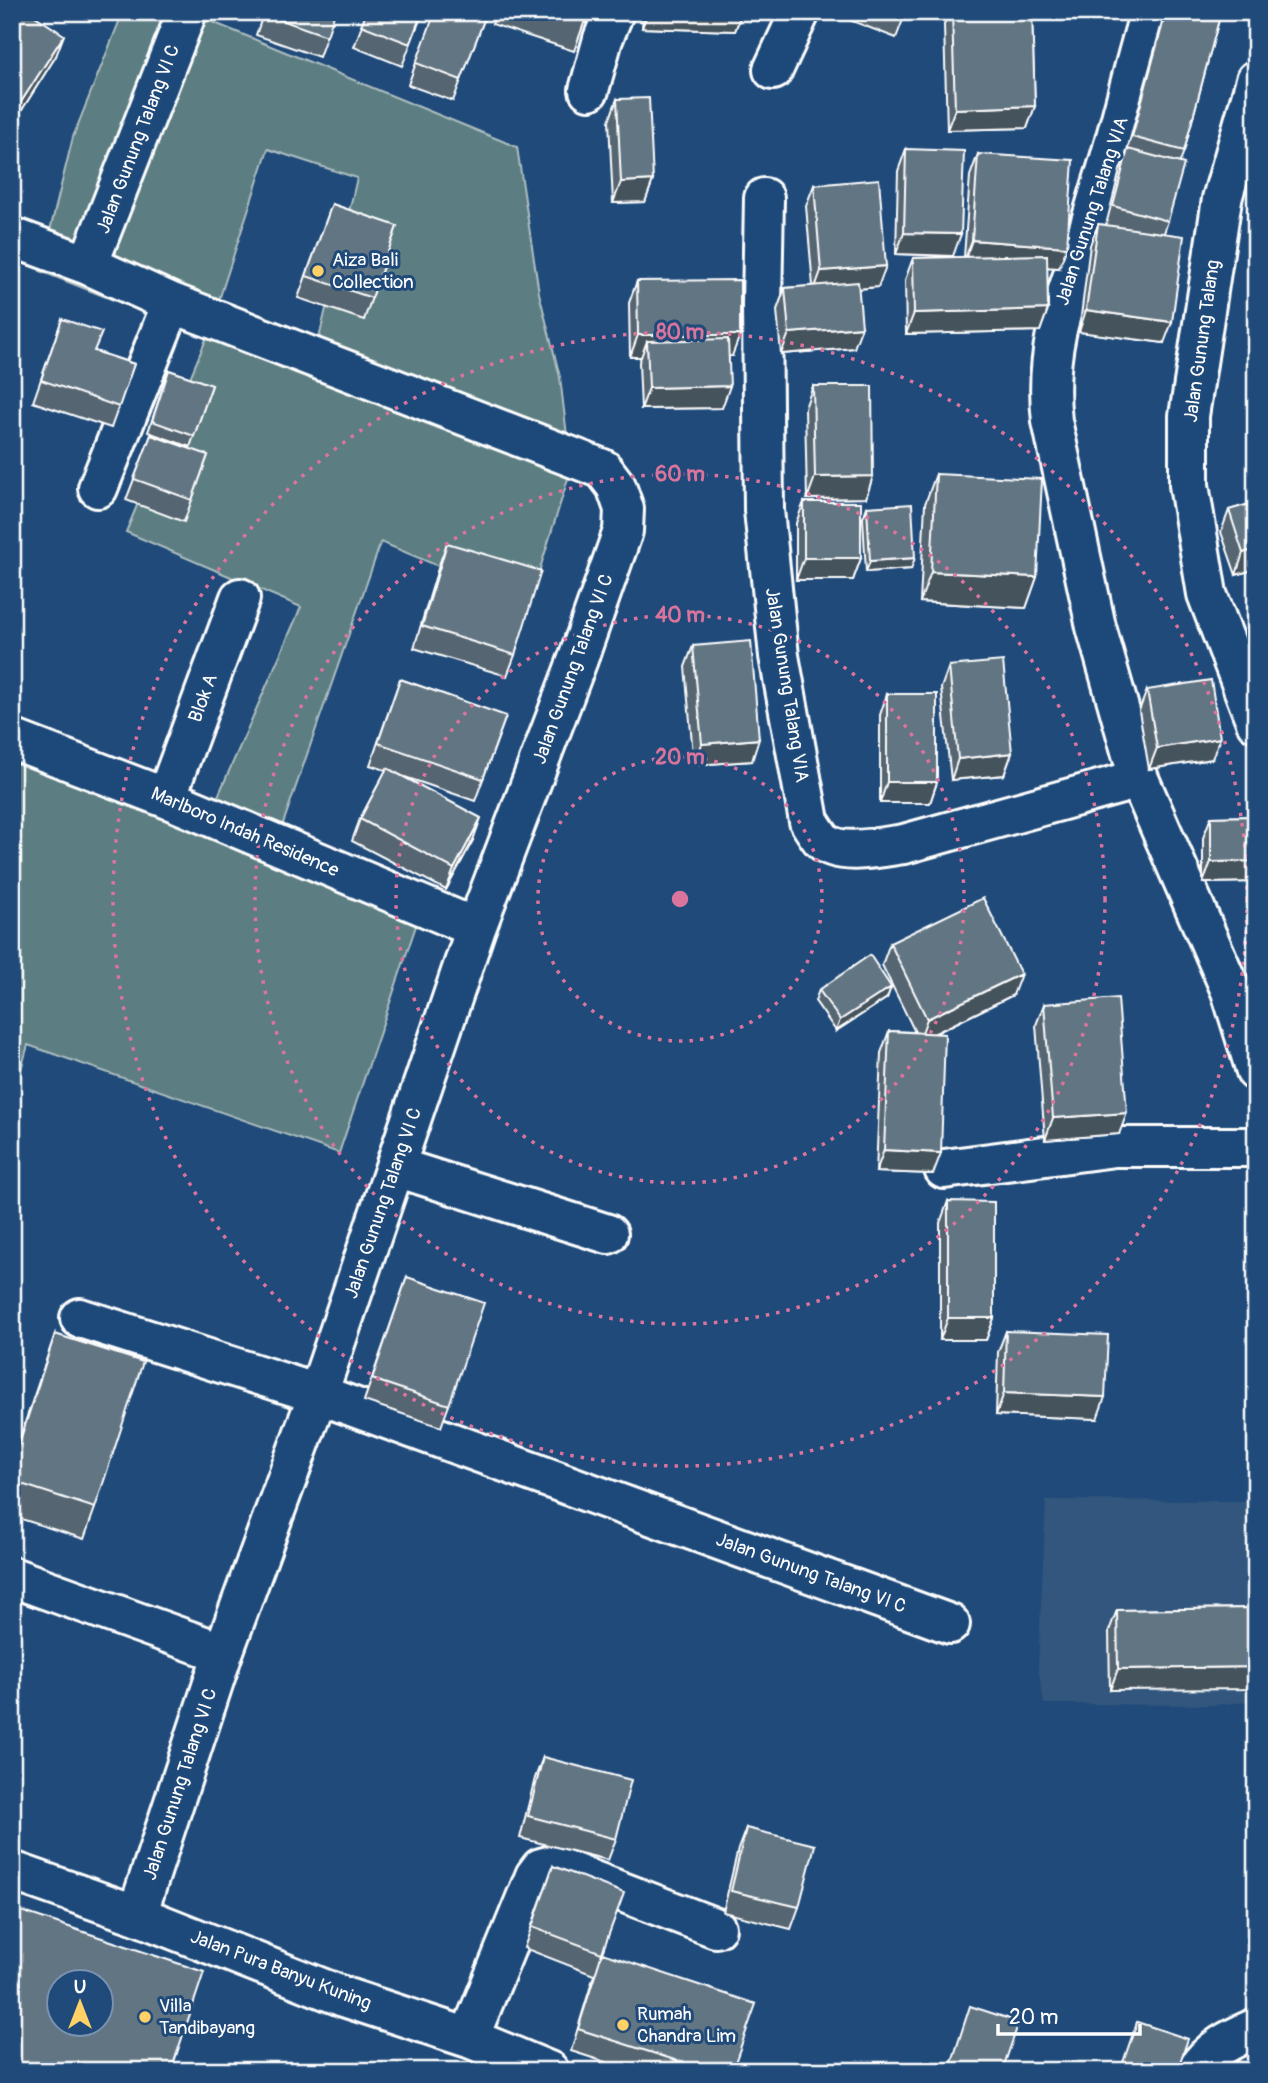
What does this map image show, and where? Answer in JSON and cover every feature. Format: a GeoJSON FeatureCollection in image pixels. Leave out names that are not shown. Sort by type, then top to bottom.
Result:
{"type":"FeatureCollection","features":[{"type":"Feature","properties":{"kind":"street","name":"Jalan Gunung Talang VI C"},"geometry":{"type":"LineString","coordinates":[[88,265],[187,12]]}},
{"type":"Feature","properties":{"kind":"street"},"geometry":{"type":"LineString","coordinates":[[589,90],[603,39],[614,12]]}},
{"type":"Feature","properties":{"kind":"street"},"geometry":{"type":"LineString","coordinates":[[774,70],[800,12]]}},
{"type":"Feature","properties":{"kind":"street","name":"Jalan Gunung Talang VIA"},"geometry":{"type":"LineString","coordinates":[[1150,12],[1125,110],[1085,241],[1060,311],[1050,369],[1049,394],[1052,421],[1096,627],[1139,779],[1231,990],[1256,1070]]}},
{"type":"Feature","properties":{"kind":"street","name":"Jalan Gunung Talang"},"geometry":{"type":"LineString","coordinates":[[1256,80],[1222,199],[1189,416],[1189,485],[1207,594],[1256,722]]}},
{"type":"Feature","properties":{"kind":"street","name":"Jalan Gunung Talang VIA"},"geometry":{"type":"LineString","coordinates":[[764,198],[764,510],[779,656],[809,821],[823,842],[837,849],[870,849],[904,844],[1139,779]]}},
{"type":"Feature","properties":{"kind":"street","name":"Jalan Gunung Talang VI C"},"geometry":{"type":"LineString","coordinates":[[12,237],[88,265],[173,303],[603,469],[616,486],[624,509],[623,531],[578,659],[476,928],[318,1394],[223,1653],[137,1914]]}},
{"type":"Feature","properties":{"kind":"street"},"geometry":{"type":"LineString","coordinates":[[98,488],[173,303]]}},
{"type":"Feature","properties":{"kind":"street","name":"Blok A"},"geometry":{"type":"LineString","coordinates":[[166,798],[240,598]]}},
{"type":"Feature","properties":{"kind":"street","name":"Marlboro Indah Residence"},"geometry":{"type":"LineString","coordinates":[[12,739],[166,798],[476,928]]}},
{"type":"Feature","properties":{"kind":"street"},"geometry":{"type":"LineString","coordinates":[[944,1169],[1115,1147],[1256,1147]]}},
{"type":"Feature","properties":{"kind":"street"},"geometry":{"type":"LineString","coordinates":[[396,1167],[608,1234]]}},
{"type":"Feature","properties":{"kind":"street","name":"Jalan Gunung Talang VI C"},"geometry":{"type":"LineString","coordinates":[[80,1318],[318,1394],[950,1623]]}},
{"type":"Feature","properties":{"kind":"street"},"geometry":{"type":"LineString","coordinates":[[12,1577],[223,1653]]}},
{"type":"Feature","properties":{"kind":"street"},"geometry":{"type":"LineString","coordinates":[[469,2038],[535,1876],[541,1868],[552,1865],[716,1928]]}},
{"type":"Feature","properties":{"kind":"street","name":"Jalan Pura Banyu Kuning"},"geometry":{"type":"LineString","coordinates":[[12,1871],[137,1914],[344,1997],[469,2038],[548,2071]]}},
{"type":"Feature","properties":{"kind":"street"},"geometry":{"type":"LineString","coordinates":[[1196,2071],[1203,2060],[1231,2038],[1256,2028]]}},
{"type":"Feature","properties":{"kind":"shaded area"},"geometry":{"type":"Polygon","coordinates":[[[1046,1500],[1256,1501],[1256,1701],[1214,1705],[1044,1704],[1038,1667],[1046,1500]]]}},
{"type":"Feature","properties":{"kind":"green space"},"geometry":{"type":"Polygon","coordinates":[[[123,12],[188,12],[517,147],[539,293],[560,377],[571,469],[529,604],[381,542],[270,861],[422,908],[339,1153],[28,1045],[12,1101],[12,748],[201,835],[301,607],[126,532],[207,337],[40,271],[73,137],[123,12]],[[268,149],[207,337],[311,372],[357,178],[268,149]]]}},
{"type":"Feature","properties":{"kind":"building"},"geometry":{"type":"Polygon","coordinates":[[[18,12],[29,12],[64,35],[21,102],[12,97],[12,21],[18,12]]]}},
{"type":"Feature","properties":{"kind":"building"},"geometry":{"type":"Polygon","coordinates":[[[264,12],[335,12],[327,36],[264,12]]]}},
{"type":"Feature","properties":{"kind":"building"},"geometry":{"type":"Polygon","coordinates":[[[367,12],[422,12],[410,44],[361,25],[367,12]]]}},
{"type":"Feature","properties":{"kind":"building"},"geometry":{"type":"Polygon","coordinates":[[[435,12],[487,12],[461,80],[416,63],[435,12]]]}},
{"type":"Feature","properties":{"kind":"building"},"geometry":{"type":"Polygon","coordinates":[[[561,12],[588,12],[586,20],[561,12]]]}},
{"type":"Feature","properties":{"kind":"building"},"geometry":{"type":"Polygon","coordinates":[[[952,12],[1032,12],[1035,106],[955,109],[952,12]]]}},
{"type":"Feature","properties":{"kind":"building"},"geometry":{"type":"Polygon","coordinates":[[[1166,12],[1221,12],[1184,151],[1132,137],[1166,12]]]}},
{"type":"Feature","properties":{"kind":"building"},"geometry":{"type":"Polygon","coordinates":[[[649,98],[653,180],[621,182],[617,99],[649,98]]]}},
{"type":"Feature","properties":{"kind":"building"},"geometry":{"type":"Polygon","coordinates":[[[906,149],[964,151],[961,234],[904,233],[906,149]]]}},
{"type":"Feature","properties":{"kind":"building"},"geometry":{"type":"Polygon","coordinates":[[[1128,149],[1184,164],[1168,221],[1113,206],[1128,149]]]}},
{"type":"Feature","properties":{"kind":"building"},"geometry":{"type":"Polygon","coordinates":[[[978,154],[1073,160],[1067,247],[972,240],[978,154]]]}},
{"type":"Feature","properties":{"kind":"building"},"geometry":{"type":"Polygon","coordinates":[[[879,179],[886,266],[821,271],[814,185],[879,179]]]}},
{"type":"Feature","properties":{"kind":"building"},"geometry":{"type":"Polygon","coordinates":[[[332,204],[397,226],[372,298],[306,276],[332,204]]]}},
{"type":"Feature","properties":{"kind":"building"},"geometry":{"type":"Polygon","coordinates":[[[1098,224],[1184,236],[1172,322],[1086,310],[1098,224]]]}},
{"type":"Feature","properties":{"kind":"building"},"geometry":{"type":"Polygon","coordinates":[[[1047,255],[1048,309],[914,313],[913,258],[1047,255]]]}},
{"type":"Feature","properties":{"kind":"building"},"geometry":{"type":"Polygon","coordinates":[[[740,280],[740,335],[638,335],[637,281],[740,280]]]}},
{"type":"Feature","properties":{"kind":"building"},"geometry":{"type":"Polygon","coordinates":[[[858,282],[862,327],[789,333],[785,288],[858,282]]]}},
{"type":"Feature","properties":{"kind":"building"},"geometry":{"type":"Polygon","coordinates":[[[62,319],[102,332],[94,351],[134,364],[119,407],[41,380],[62,319]]]}},
{"type":"Feature","properties":{"kind":"building"},"geometry":{"type":"Polygon","coordinates":[[[728,339],[730,386],[649,388],[647,341],[728,339]]]}},
{"type":"Feature","properties":{"kind":"building"},"geometry":{"type":"Polygon","coordinates":[[[169,370],[212,385],[194,436],[152,421],[169,370]]]}},
{"type":"Feature","properties":{"kind":"building"},"geometry":{"type":"Polygon","coordinates":[[[813,386],[872,386],[873,476],[815,477],[813,386]]]}},
{"type":"Feature","properties":{"kind":"building"},"geometry":{"type":"Polygon","coordinates":[[[151,435],[208,455],[192,500],[134,479],[151,435]]]}},
{"type":"Feature","properties":{"kind":"building"},"geometry":{"type":"Polygon","coordinates":[[[936,474],[1042,479],[1037,577],[931,572],[936,474]]]}},
{"type":"Feature","properties":{"kind":"building"},"geometry":{"type":"Polygon","coordinates":[[[804,502],[861,502],[861,558],[804,558],[804,502]]]}},
{"type":"Feature","properties":{"kind":"building"},"geometry":{"type":"Polygon","coordinates":[[[1256,502],[1256,549],[1243,553],[1229,510],[1256,502]]]}},
{"type":"Feature","properties":{"kind":"building"},"geometry":{"type":"Polygon","coordinates":[[[912,504],[915,558],[870,561],[867,507],[912,504]]]}},
{"type":"Feature","properties":{"kind":"building"},"geometry":{"type":"Polygon","coordinates":[[[447,543],[541,571],[515,655],[422,626],[447,543]]]}},
{"type":"Feature","properties":{"kind":"building"},"geometry":{"type":"Polygon","coordinates":[[[751,641],[759,739],[702,744],[693,646],[751,641]]]}},
{"type":"Feature","properties":{"kind":"building"},"geometry":{"type":"Polygon","coordinates":[[[1003,661],[1012,753],[958,759],[949,666],[1003,661]]]}},
{"type":"Feature","properties":{"kind":"building"},"geometry":{"type":"Polygon","coordinates":[[[400,679],[506,716],[483,779],[378,743],[400,679]]]}},
{"type":"Feature","properties":{"kind":"building"},"geometry":{"type":"Polygon","coordinates":[[[1211,680],[1220,738],[1157,748],[1147,690],[1211,680]]]}},
{"type":"Feature","properties":{"kind":"building"},"geometry":{"type":"Polygon","coordinates":[[[887,694],[937,694],[937,782],[887,782],[887,694]]]}},
{"type":"Feature","properties":{"kind":"building"},"geometry":{"type":"Polygon","coordinates":[[[387,768],[481,818],[454,869],[360,819],[387,768]]]}},
{"type":"Feature","properties":{"kind":"building"},"geometry":{"type":"Polygon","coordinates":[[[1256,816],[1256,861],[1211,862],[1211,817],[1256,816]]]}},
{"type":"Feature","properties":{"kind":"building"},"geometry":{"type":"Polygon","coordinates":[[[983,898],[1021,974],[927,1019],[890,943],[983,898]]]}},
{"type":"Feature","properties":{"kind":"building"},"geometry":{"type":"Polygon","coordinates":[[[870,955],[891,987],[840,1020],[819,990],[870,955]]]}},
{"type":"Feature","properties":{"kind":"building"},"geometry":{"type":"Polygon","coordinates":[[[1118,998],[1127,1113],[1053,1118],[1044,1004],[1118,998]]]}},
{"type":"Feature","properties":{"kind":"building"},"geometry":{"type":"Polygon","coordinates":[[[889,1031],[945,1034],[941,1153],[884,1150],[889,1031]]]}},
{"type":"Feature","properties":{"kind":"building"},"geometry":{"type":"Polygon","coordinates":[[[948,1201],[994,1202],[994,1318],[948,1318],[948,1201]]]}},
{"type":"Feature","properties":{"kind":"building"},"geometry":{"type":"Polygon","coordinates":[[[407,1277],[484,1303],[449,1405],[372,1379],[407,1277]]]}},
{"type":"Feature","properties":{"kind":"building"},"geometry":{"type":"Polygon","coordinates":[[[1006,1331],[1108,1335],[1105,1397],[1004,1393],[1006,1331]]]}},
{"type":"Feature","properties":{"kind":"building"},"geometry":{"type":"Polygon","coordinates":[[[55,1334],[143,1362],[95,1508],[12,1481],[12,1465],[55,1334]]]}},
{"type":"Feature","properties":{"kind":"building"},"geometry":{"type":"Polygon","coordinates":[[[1256,1608],[1256,1667],[1118,1669],[1117,1610],[1256,1608]]]}},
{"type":"Feature","properties":{"kind":"building"},"geometry":{"type":"Polygon","coordinates":[[[543,1757],[631,1780],[616,1839],[528,1816],[543,1757]]]}},
{"type":"Feature","properties":{"kind":"building"},"geometry":{"type":"Polygon","coordinates":[[[746,1828],[815,1845],[799,1907],[731,1891],[746,1828]]]}},
{"type":"Feature","properties":{"kind":"building"},"geometry":{"type":"Polygon","coordinates":[[[553,1866],[624,1893],[602,1953],[532,1927],[553,1866]]]}},
{"type":"Feature","properties":{"kind":"building"},"geometry":{"type":"Polygon","coordinates":[[[12,1908],[204,1972],[171,2071],[12,2071],[12,1908]]]}},
{"type":"Feature","properties":{"kind":"building"},"geometry":{"type":"Polygon","coordinates":[[[602,1953],[756,2004],[732,2071],[709,2071],[578,2029],[602,1953]]]}},
{"type":"Feature","properties":{"kind":"building"},"geometry":{"type":"Polygon","coordinates":[[[970,2006],[1019,2022],[1002,2071],[949,2071],[970,2006]]]}},
{"type":"Feature","properties":{"kind":"building"},"geometry":{"type":"Polygon","coordinates":[[[1137,2022],[1188,2039],[1177,2071],[1120,2071],[1137,2022]]]}},
{"type":"Feature","properties":{"kind":"place","name":"Aiza Bali Collection"},"geometry":{"type":"Point","coordinates":[318,271]}},
{"type":"Feature","properties":{"kind":"place","name":"Villa Tandibayang"},"geometry":{"type":"Point","coordinates":[145,2017]}},
{"type":"Feature","properties":{"kind":"place","name":"Rumah Chandra Lim"},"geometry":{"type":"Point","coordinates":[623,2025]}}]}
